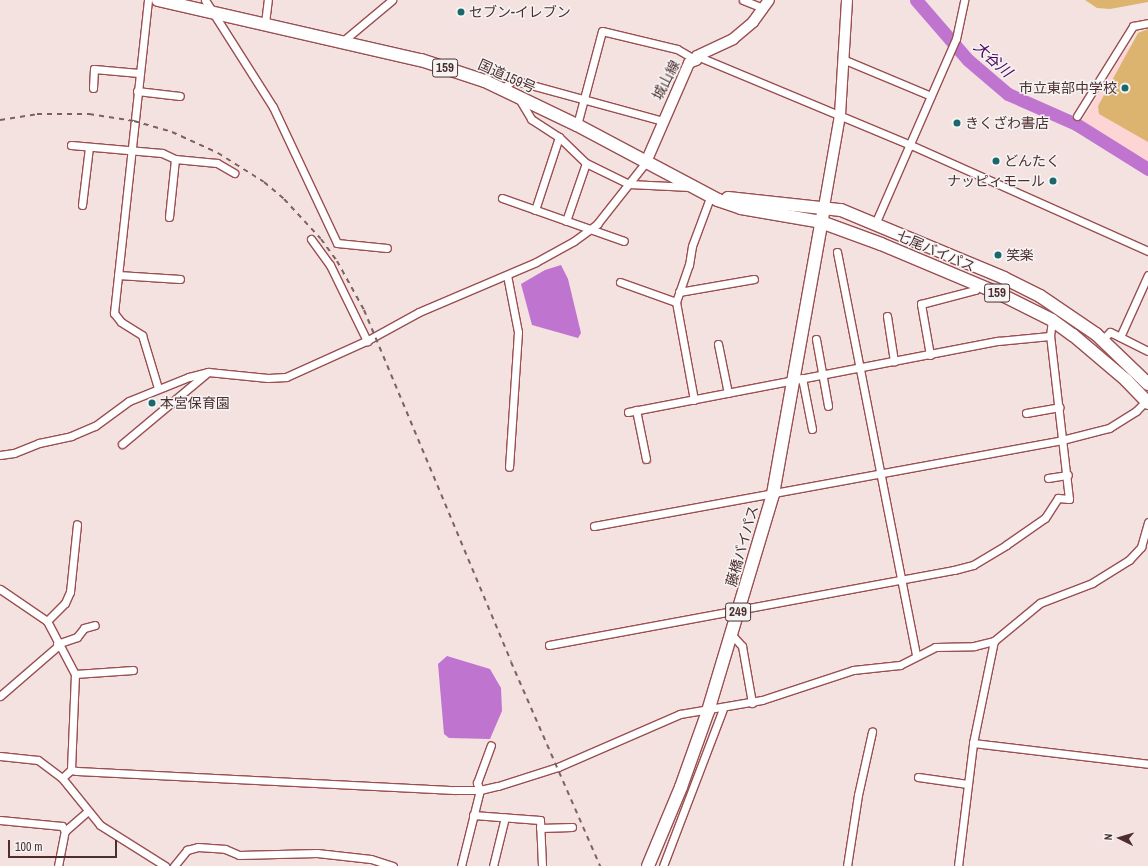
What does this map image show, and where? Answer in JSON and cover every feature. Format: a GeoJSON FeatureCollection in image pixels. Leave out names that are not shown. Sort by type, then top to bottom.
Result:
{"type":"FeatureCollection","features":[{"type":"Feature","properties":{"kind":"highway","name":"国道159号"},"geometry":{"type":"LineString","coordinates":[[158,0],[209,5],[265,23],[421,60],[485,81],[577,125],[694,187],[741,208],[821,222]]}},
{"type":"Feature","properties":{"kind":"highway","name":"国道159号"},"geometry":{"type":"LineString","coordinates":[[711,195],[824,207]]}},
{"type":"Feature","properties":{"kind":"highway","name":"249"},"geometry":{"type":"LineString","coordinates":[[821,222],[824,207]]}},
{"type":"Feature","properties":{"kind":"highway","name":"七尾バイパス"},"geometry":{"type":"LineString","coordinates":[[824,207],[841,210],[948,254],[1040,296],[1102,340],[1148,384]]}},
{"type":"Feature","properties":{"kind":"highway","name":"七尾バイパス"},"geometry":{"type":"LineString","coordinates":[[821,222],[977,284],[1052,320],[1073,335],[1148,401]]}},
{"type":"Feature","properties":{"kind":"highway","name":"藤橋バイパス"},"geometry":{"type":"LineString","coordinates":[[648,866],[661,838],[708,711],[773,494],[798,379],[821,222]]}},
{"type":"Feature","properties":{"kind":"main road"},"geometry":{"type":"LineString","coordinates":[[824,207],[840,115],[845,60],[847,0]]}},
{"type":"Feature","properties":{"kind":"main road","name":"城山線"},"geometry":{"type":"LineString","coordinates":[[646,162],[689,63],[733,39],[753,22],[766,4]]}},
{"type":"Feature","properties":{"kind":"street"},"geometry":{"type":"LineString","coordinates":[[148,0],[114,313],[121,322],[142,335],[158,388]]}},
{"type":"Feature","properties":{"kind":"street"},"geometry":{"type":"LineString","coordinates":[[265,23],[268,0]]}},
{"type":"Feature","properties":{"kind":"street"},"geometry":{"type":"LineString","coordinates":[[343,41],[392,0]]}},
{"type":"Feature","properties":{"kind":"street"},"geometry":{"type":"LineString","coordinates":[[743,0],[766,4]]}},
{"type":"Feature","properties":{"kind":"street"},"geometry":{"type":"LineString","coordinates":[[875,224],[911,145],[953,45],[962,16],[964,0]]}},
{"type":"Feature","properties":{"kind":"street"},"geometry":{"type":"LineString","coordinates":[[209,5],[291,142],[337,243],[387,248]]}},
{"type":"Feature","properties":{"kind":"street"},"geometry":{"type":"LineString","coordinates":[[1077,116],[1133,26],[1148,23]]}},
{"type":"Feature","properties":{"kind":"street"},"geometry":{"type":"LineString","coordinates":[[577,125],[602,31],[677,49],[911,145],[1148,251]]}},
{"type":"Feature","properties":{"kind":"street"},"geometry":{"type":"LineString","coordinates":[[845,60],[932,96]]}},
{"type":"Feature","properties":{"kind":"street"},"geometry":{"type":"LineString","coordinates":[[93,88],[94,69],[139,72]]}},
{"type":"Feature","properties":{"kind":"street"},"geometry":{"type":"LineString","coordinates":[[502,89],[513,80],[585,98],[663,121]]}},
{"type":"Feature","properties":{"kind":"street"},"geometry":{"type":"LineString","coordinates":[[137,91],[180,96]]}},
{"type":"Feature","properties":{"kind":"street"},"geometry":{"type":"LineString","coordinates":[[518,97],[531,119],[559,137],[586,164],[629,184],[694,187]]}},
{"type":"Feature","properties":{"kind":"street"},"geometry":{"type":"LineString","coordinates":[[536,210],[559,137]]}},
{"type":"Feature","properties":{"kind":"street"},"geometry":{"type":"LineString","coordinates":[[71,145],[132,152],[138,150],[162,153],[174,159],[217,163],[234,172]]}},
{"type":"Feature","properties":{"kind":"street"},"geometry":{"type":"LineString","coordinates":[[82,205],[88,147]]}},
{"type":"Feature","properties":{"kind":"street"},"geometry":{"type":"LineString","coordinates":[[169,217],[174,159]]}},
{"type":"Feature","properties":{"kind":"street"},"geometry":{"type":"LineString","coordinates":[[0,455],[14,453],[39,443],[71,436],[95,426],[129,401],[158,388],[208,372],[268,378],[286,376],[367,341],[419,312],[507,275],[557,251],[590,229],[646,162]]}},
{"type":"Feature","properties":{"kind":"street"},"geometry":{"type":"LineString","coordinates":[[566,221],[586,164]]}},
{"type":"Feature","properties":{"kind":"street"},"geometry":{"type":"LineString","coordinates":[[694,400],[676,302],[692,246],[711,195]]}},
{"type":"Feature","properties":{"kind":"street"},"geometry":{"type":"LineString","coordinates":[[502,198],[624,241]]}},
{"type":"Feature","properties":{"kind":"street"},"geometry":{"type":"LineString","coordinates":[[311,239],[330,265],[367,341]]}},
{"type":"Feature","properties":{"kind":"street"},"geometry":{"type":"LineString","coordinates":[[837,252],[916,656]]}},
{"type":"Feature","properties":{"kind":"street"},"geometry":{"type":"LineString","coordinates":[[118,275],[180,279]]}},
{"type":"Feature","properties":{"kind":"street"},"geometry":{"type":"LineString","coordinates":[[507,275],[518,332],[509,467]]}},
{"type":"Feature","properties":{"kind":"street"},"geometry":{"type":"LineString","coordinates":[[1120,337],[1148,275]]}},
{"type":"Feature","properties":{"kind":"street"},"geometry":{"type":"LineString","coordinates":[[679,292],[754,279]]}},
{"type":"Feature","properties":{"kind":"street"},"geometry":{"type":"LineString","coordinates":[[620,282],[676,302]]}},
{"type":"Feature","properties":{"kind":"street"},"geometry":{"type":"LineString","coordinates":[[930,356],[921,304],[975,290],[977,284]]}},
{"type":"Feature","properties":{"kind":"street"},"geometry":{"type":"LineString","coordinates":[[887,316],[894,361]]}},
{"type":"Feature","properties":{"kind":"street"},"geometry":{"type":"LineString","coordinates":[[549,645],[973,565],[1006,545],[1045,518],[1058,498],[1069,499],[1068,475],[1062,440],[1050,336],[1052,320]]}},
{"type":"Feature","properties":{"kind":"street"},"geometry":{"type":"LineString","coordinates":[[1102,340],[1110,332],[1148,351]]}},
{"type":"Feature","properties":{"kind":"street"},"geometry":{"type":"LineString","coordinates":[[628,412],[860,367],[930,356],[998,341],[1050,336]]}},
{"type":"Feature","properties":{"kind":"street"},"geometry":{"type":"LineString","coordinates":[[816,339],[828,406]]}},
{"type":"Feature","properties":{"kind":"street"},"geometry":{"type":"LineString","coordinates":[[718,344],[728,393]]}},
{"type":"Feature","properties":{"kind":"street"},"geometry":{"type":"LineString","coordinates":[[122,444],[208,372]]}},
{"type":"Feature","properties":{"kind":"street"},"geometry":{"type":"LineString","coordinates":[[798,379],[812,429]]}},
{"type":"Feature","properties":{"kind":"street"},"geometry":{"type":"LineString","coordinates":[[594,526],[880,475],[1062,440],[1109,428],[1148,401]]}},
{"type":"Feature","properties":{"kind":"street"},"geometry":{"type":"LineString","coordinates":[[1026,412],[1059,407]]}},
{"type":"Feature","properties":{"kind":"street"},"geometry":{"type":"LineString","coordinates":[[636,410],[646,459]]}},
{"type":"Feature","properties":{"kind":"street"},"geometry":{"type":"LineString","coordinates":[[1048,478],[1068,475]]}},
{"type":"Feature","properties":{"kind":"street"},"geometry":{"type":"LineString","coordinates":[[62,778],[72,770],[480,790],[558,767],[680,714],[723,709],[752,703],[853,670],[900,665],[934,647],[974,646],[994,641],[1040,603],[1092,583],[1129,560],[1141,547],[1148,522]]}},
{"type":"Feature","properties":{"kind":"street"},"geometry":{"type":"LineString","coordinates":[[47,621],[65,603],[70,592],[77,524]]}},
{"type":"Feature","properties":{"kind":"street"},"geometry":{"type":"LineString","coordinates":[[0,588],[47,621],[58,645],[75,674],[72,770]]}},
{"type":"Feature","properties":{"kind":"street"},"geometry":{"type":"LineString","coordinates":[[0,696],[58,645],[77,637],[84,628],[95,625]]}},
{"type":"Feature","properties":{"kind":"street"},"geometry":{"type":"LineString","coordinates":[[732,635],[742,646],[752,703]]}},
{"type":"Feature","properties":{"kind":"street"},"geometry":{"type":"LineString","coordinates":[[958,866],[973,743],[994,641]]}},
{"type":"Feature","properties":{"kind":"street"},"geometry":{"type":"LineString","coordinates":[[75,674],[133,670]]}},
{"type":"Feature","properties":{"kind":"street"},"geometry":{"type":"LineString","coordinates":[[662,866],[723,709]]}},
{"type":"Feature","properties":{"kind":"street"},"geometry":{"type":"LineString","coordinates":[[847,866],[858,795],[872,732]]}},
{"type":"Feature","properties":{"kind":"street"},"geometry":{"type":"LineString","coordinates":[[973,743],[1148,764]]}},
{"type":"Feature","properties":{"kind":"street"},"geometry":{"type":"LineString","coordinates":[[461,866],[480,790],[477,783],[491,745]]}},
{"type":"Feature","properties":{"kind":"street"},"geometry":{"type":"LineString","coordinates":[[0,756],[38,760],[62,778],[87,812],[100,825],[165,866]]}},
{"type":"Feature","properties":{"kind":"street"},"geometry":{"type":"LineString","coordinates":[[918,777],[968,784]]}},
{"type":"Feature","properties":{"kind":"street"},"geometry":{"type":"LineString","coordinates":[[58,866],[65,831],[87,812]]}},
{"type":"Feature","properties":{"kind":"street"},"geometry":{"type":"LineString","coordinates":[[473,815],[540,820],[542,866]]}},
{"type":"Feature","properties":{"kind":"street"},"geometry":{"type":"LineString","coordinates":[[493,866],[505,817]]}},
{"type":"Feature","properties":{"kind":"street"},"geometry":{"type":"LineString","coordinates":[[0,820],[62,826],[65,831]]}},
{"type":"Feature","properties":{"kind":"street"},"geometry":{"type":"LineString","coordinates":[[540,828],[572,827]]}},
{"type":"Feature","properties":{"kind":"street"},"geometry":{"type":"LineString","coordinates":[[174,866],[187,850],[198,847],[225,849],[240,855],[316,853],[371,859],[393,866]]}},
{"type":"Feature","properties":{"kind":"shaded area"},"geometry":{"type":"Polygon","coordinates":[[[1085,0],[1148,0],[1148,2],[1110,9],[1097,8],[1085,0]]]}},
{"type":"Feature","properties":{"kind":"shaded area","name":"市立東部中学校"},"geometry":{"type":"Polygon","coordinates":[[[1148,29],[1148,142],[1099,114],[1098,106],[1138,33],[1148,29]]]}},
{"type":"Feature","properties":{"kind":"shaded area","name":"市立東部中学校"},"geometry":{"type":"Polygon","coordinates":[[[1137,42],[1148,50],[1148,167],[1079,126],[1126,49],[1137,42]]]}},
{"type":"Feature","properties":{"kind":"shaded area"},"geometry":{"type":"Polygon","coordinates":[[[561,265],[568,279],[581,333],[578,338],[532,325],[521,284],[545,270],[561,265]]]}},
{"type":"Feature","properties":{"kind":"shaded area"},"geometry":{"type":"Polygon","coordinates":[[[447,656],[490,669],[501,688],[502,711],[490,739],[449,738],[444,734],[438,664],[447,656]]]}},
{"type":"Feature","properties":{"kind":"waterway","name":"大谷川"},"geometry":{"type":"LineString","coordinates":[[916,0],[968,60],[1008,94],[1076,124],[1148,169]]}},
{"type":"Feature","properties":{"kind":"railway"},"geometry":{"type":"LineString","coordinates":[[0,120],[37,114],[89,114],[134,121],[172,132],[218,153],[264,182],[284,199],[321,239],[337,261],[364,310],[511,662],[600,866]]}},
{"type":"Feature","properties":{"kind":"place","name":"セブン-イレブン"},"geometry":{"type":"Point","coordinates":[461,12]}},
{"type":"Feature","properties":{"kind":"place","name":"市立東部中学校"},"geometry":{"type":"Point","coordinates":[1125,88]}},
{"type":"Feature","properties":{"kind":"place","name":"きくざわ書店"},"geometry":{"type":"Point","coordinates":[957,123]}},
{"type":"Feature","properties":{"kind":"place","name":"どんたく"},"geometry":{"type":"Point","coordinates":[996,161]}},
{"type":"Feature","properties":{"kind":"place","name":"ナッピィモール"},"geometry":{"type":"Point","coordinates":[1053,181]}},
{"type":"Feature","properties":{"kind":"place","name":"笑楽"},"geometry":{"type":"Point","coordinates":[998,255]}},
{"type":"Feature","properties":{"kind":"place","name":"本宮保育園"},"geometry":{"type":"Point","coordinates":[152,403]}}]}
